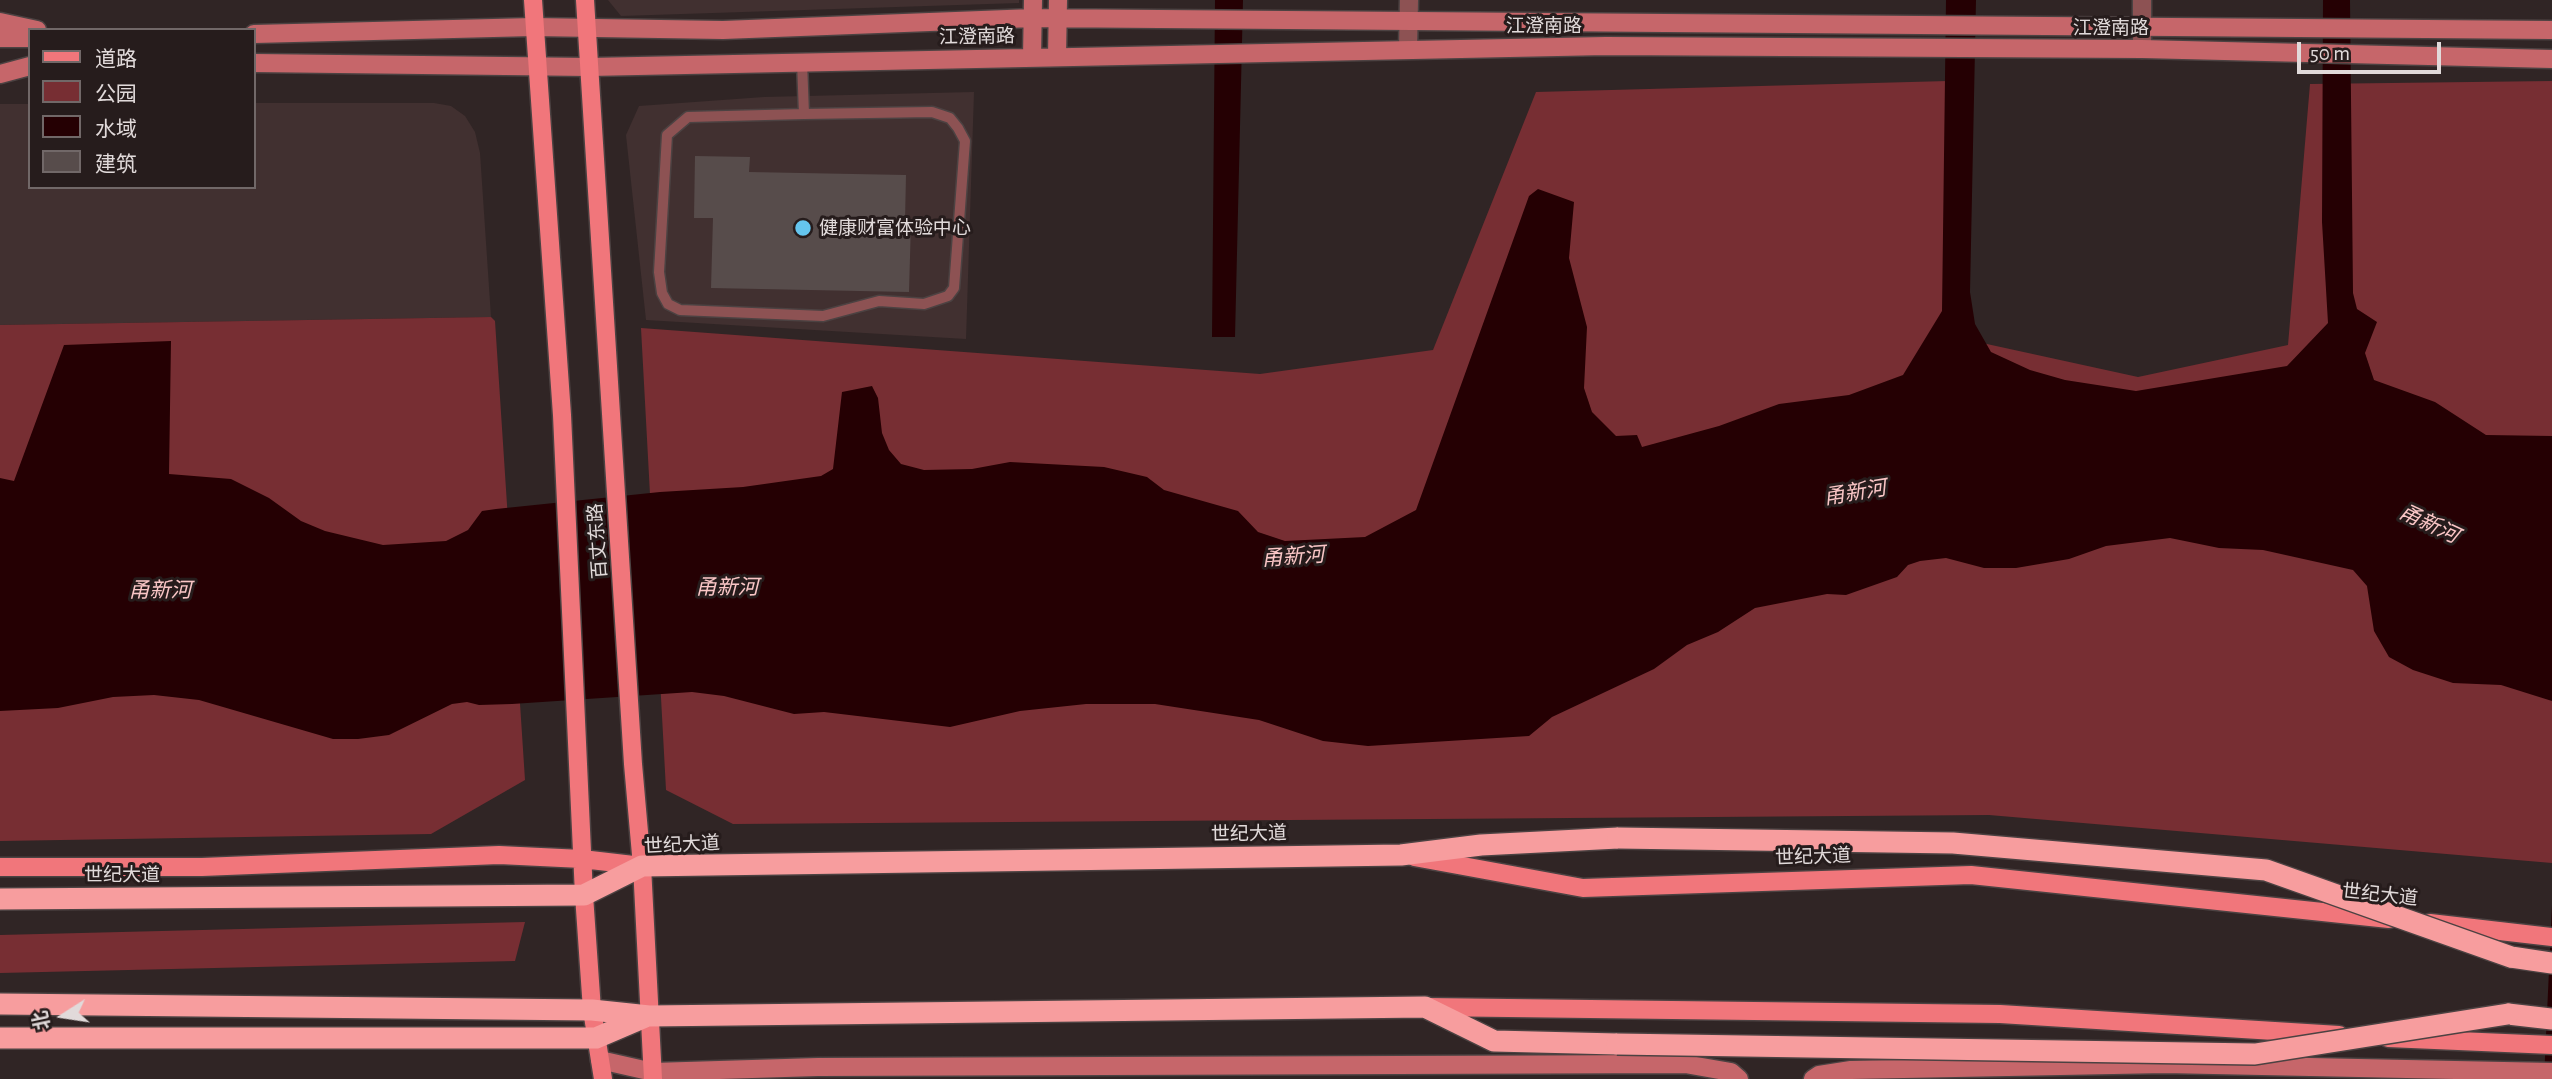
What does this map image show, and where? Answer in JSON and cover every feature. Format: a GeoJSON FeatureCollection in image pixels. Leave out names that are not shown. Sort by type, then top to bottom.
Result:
{"type":"FeatureCollection","features":[{"type":"Feature","properties":{"kind":"highway"},"geometry":{"type":"LineString","coordinates":[[1401,855],[1480,845],[1618,838],[1953,844],[2266,870],[2511,957],[2552,962]]}},
{"type":"Feature","properties":{"kind":"highway","name":"世纪大道"},"geometry":{"type":"LineString","coordinates":[[0,899],[584,895],[642,866],[1401,855]]}},
{"type":"Feature","properties":{"kind":"highway"},"geometry":{"type":"LineString","coordinates":[[0,1004],[592,1010],[649,1016],[1425,1007],[1494,1041],[2255,1054],[2508,1014],[2552,1019]]}},
{"type":"Feature","properties":{"kind":"highway"},"geometry":{"type":"LineString","coordinates":[[0,1038],[596,1038],[649,1016]]}},
{"type":"Feature","properties":{"kind":"main road"},"geometry":{"type":"LineString","coordinates":[[533,0],[562,415],[576,770],[584,895],[592,1010],[604,1079]]}},
{"type":"Feature","properties":{"kind":"main road","name":"百丈东路"},"geometry":{"type":"LineString","coordinates":[[585,0],[633,764],[642,866],[653,1075]]}},
{"type":"Feature","properties":{"kind":"main road"},"geometry":{"type":"LineString","coordinates":[[1032,57],[1033,9]]}},
{"type":"Feature","properties":{"kind":"main road","name":"江澄南路"},"geometry":{"type":"LineString","coordinates":[[256,34],[533,27],[723,30],[1033,9],[1408,21],[2552,30]]}},
{"type":"Feature","properties":{"kind":"main road"},"geometry":{"type":"LineString","coordinates":[[1057,56],[1058,9]]}},
{"type":"Feature","properties":{"kind":"main road"},"geometry":{"type":"LineString","coordinates":[[0,22],[28,28]]}},
{"type":"Feature","properties":{"kind":"main road"},"geometry":{"type":"LineString","coordinates":[[0,38],[28,38]]}},
{"type":"Feature","properties":{"kind":"main road","name":"江澄南路"},"geometry":{"type":"LineString","coordinates":[[256,63],[589,67],[1408,48],[2143,49],[2552,59]]}},
{"type":"Feature","properties":{"kind":"main road"},"geometry":{"type":"LineString","coordinates":[[0,61],[28,61]]}},
{"type":"Feature","properties":{"kind":"main road"},"geometry":{"type":"LineString","coordinates":[[0,74],[28,67]]}},
{"type":"Feature","properties":{"kind":"main road"},"geometry":{"type":"LineString","coordinates":[[0,867],[202,867],[499,855],[582,859],[642,866]]}},
{"type":"Feature","properties":{"kind":"main road","name":"世纪大道"},"geometry":{"type":"LineString","coordinates":[[1401,855],[1583,888],[1971,875],[2552,937]]}},
{"type":"Feature","properties":{"kind":"main road"},"geometry":{"type":"LineString","coordinates":[[1425,1007],[2000,1014],[2484,1044],[2552,1045]]}},
{"type":"Feature","properties":{"kind":"main road"},"geometry":{"type":"LineString","coordinates":[[600,1060],[653,1075],[832,1067],[1685,1064],[1731,1072],[1739,1079]]}},
{"type":"Feature","properties":{"kind":"main road"},"geometry":{"type":"LineString","coordinates":[[1813,1079],[1819,1074],[1851,1070],[2165,1064],[2552,1072]]}},
{"type":"Feature","properties":{"kind":"street"},"geometry":{"type":"LineString","coordinates":[[1408,48],[1409,0]]}},
{"type":"Feature","properties":{"kind":"street"},"geometry":{"type":"LineString","coordinates":[[2142,0],[2143,49]]}},
{"type":"Feature","properties":{"kind":"lane"},"geometry":{"type":"LineString","coordinates":[[802,62],[804,114]]}},
{"type":"Feature","properties":{"kind":"lane"},"geometry":{"type":"LineString","coordinates":[[932,112],[950,118],[965,141],[954,288],[948,296],[924,304],[879,301],[823,316],[680,310],[668,304],[662,293],[659,272],[667,135],[688,117],[804,114],[932,112]]}},
{"type":"Feature","properties":{"kind":"shaded area"},"geometry":{"type":"Polygon","coordinates":[[[608,0],[1019,0],[1019,3],[621,16],[608,0]]]}},
{"type":"Feature","properties":{"kind":"shaded area","name":"健康财富体验中心"},"geometry":{"type":"Polygon","coordinates":[[[974,92],[966,339],[646,320],[626,135],[639,106],[764,97],[974,92]]]}},
{"type":"Feature","properties":{"kind":"shaded area"},"geometry":{"type":"Polygon","coordinates":[[[256,103],[434,103],[451,106],[465,116],[475,132],[480,153],[491,317],[0,325],[0,104],[28,104],[28,189],[256,189],[256,103]]]}},
{"type":"Feature","properties":{"kind":"green space"},"geometry":{"type":"Polygon","coordinates":[[[1948,81],[1964,339],[2138,377],[2288,345],[2310,84],[2552,81],[2552,863],[1989,815],[733,824],[666,790],[641,328],[1260,374],[1433,350],[1536,92],[1948,81]]]}},
{"type":"Feature","properties":{"kind":"green space"},"geometry":{"type":"Polygon","coordinates":[[[491,317],[495,321],[525,780],[431,834],[0,841],[0,325],[491,317]]]}},
{"type":"Feature","properties":{"kind":"green space"},"geometry":{"type":"Polygon","coordinates":[[[525,922],[515,961],[0,973],[0,935],[525,922]]]}},
{"type":"Feature","properties":{"kind":"water"},"geometry":{"type":"Polygon","coordinates":[[[1215,0],[1243,0],[1235,337],[1212,337],[1215,0]]]}},
{"type":"Feature","properties":{"kind":"water","name":"甬新河"},"geometry":{"type":"Polygon","coordinates":[[[1946,0],[1976,0],[1970,292],[1975,324],[1991,352],[2030,370],[2065,380],[2136,391],[2287,366],[2328,323],[2322,222],[2323,0],[2350,0],[2353,293],[2357,309],[2377,322],[2365,353],[2374,380],[2435,402],[2486,435],[2552,436],[2552,701],[2501,685],[2453,683],[2413,670],[2389,657],[2374,631],[2367,586],[2353,570],[2263,550],[2219,548],[2170,538],[2106,546],[2069,559],[2016,568],[1984,568],[1946,558],[1920,561],[1908,565],[1897,577],[1846,595],[1827,594],[1755,608],[1718,632],[1687,645],[1654,669],[1552,717],[1529,736],[1368,746],[1323,741],[1259,720],[1155,704],[1086,704],[1020,711],[950,727],[824,712],[794,714],[724,696],[692,692],[512,704],[452,704],[389,735],[358,739],[333,739],[199,700],[154,695],[113,697],[58,708],[0,711],[0,478],[14,481],[64,345],[171,341],[169,474],[231,479],[269,498],[301,521],[325,531],[383,545],[446,541],[468,530],[482,511],[660,492],[743,487],[821,476],[833,469],[842,392],[872,386],[878,398],[882,433],[889,450],[901,464],[924,470],[972,469],[1010,462],[1104,467],[1147,477],[1164,490],[1238,511],[1258,532],[1285,541],[1365,537],[1416,510],[1529,196],[1538,189],[1574,202],[1569,258],[1587,327],[1584,388],[1592,412],[1616,436],[1637,435],[1642,447],[1719,426],[1779,404],[1849,395],[1903,375],[1942,311],[1946,0]]]}},
{"type":"Feature","properties":{"kind":"water"},"geometry":{"type":"Polygon","coordinates":[[[2552,905],[2552,1079],[2544,1079],[2552,905]]]}},
{"type":"Feature","properties":{"kind":"building"},"geometry":{"type":"Polygon","coordinates":[[[695,156],[750,157],[749,172],[906,175],[905,221],[911,222],[909,292],[711,288],[713,218],[694,218],[695,156]]]}},
{"type":"Feature","properties":{"kind":"place","name":"健康财富体验中心"},"geometry":{"type":"Point","coordinates":[803,228]}}]}
